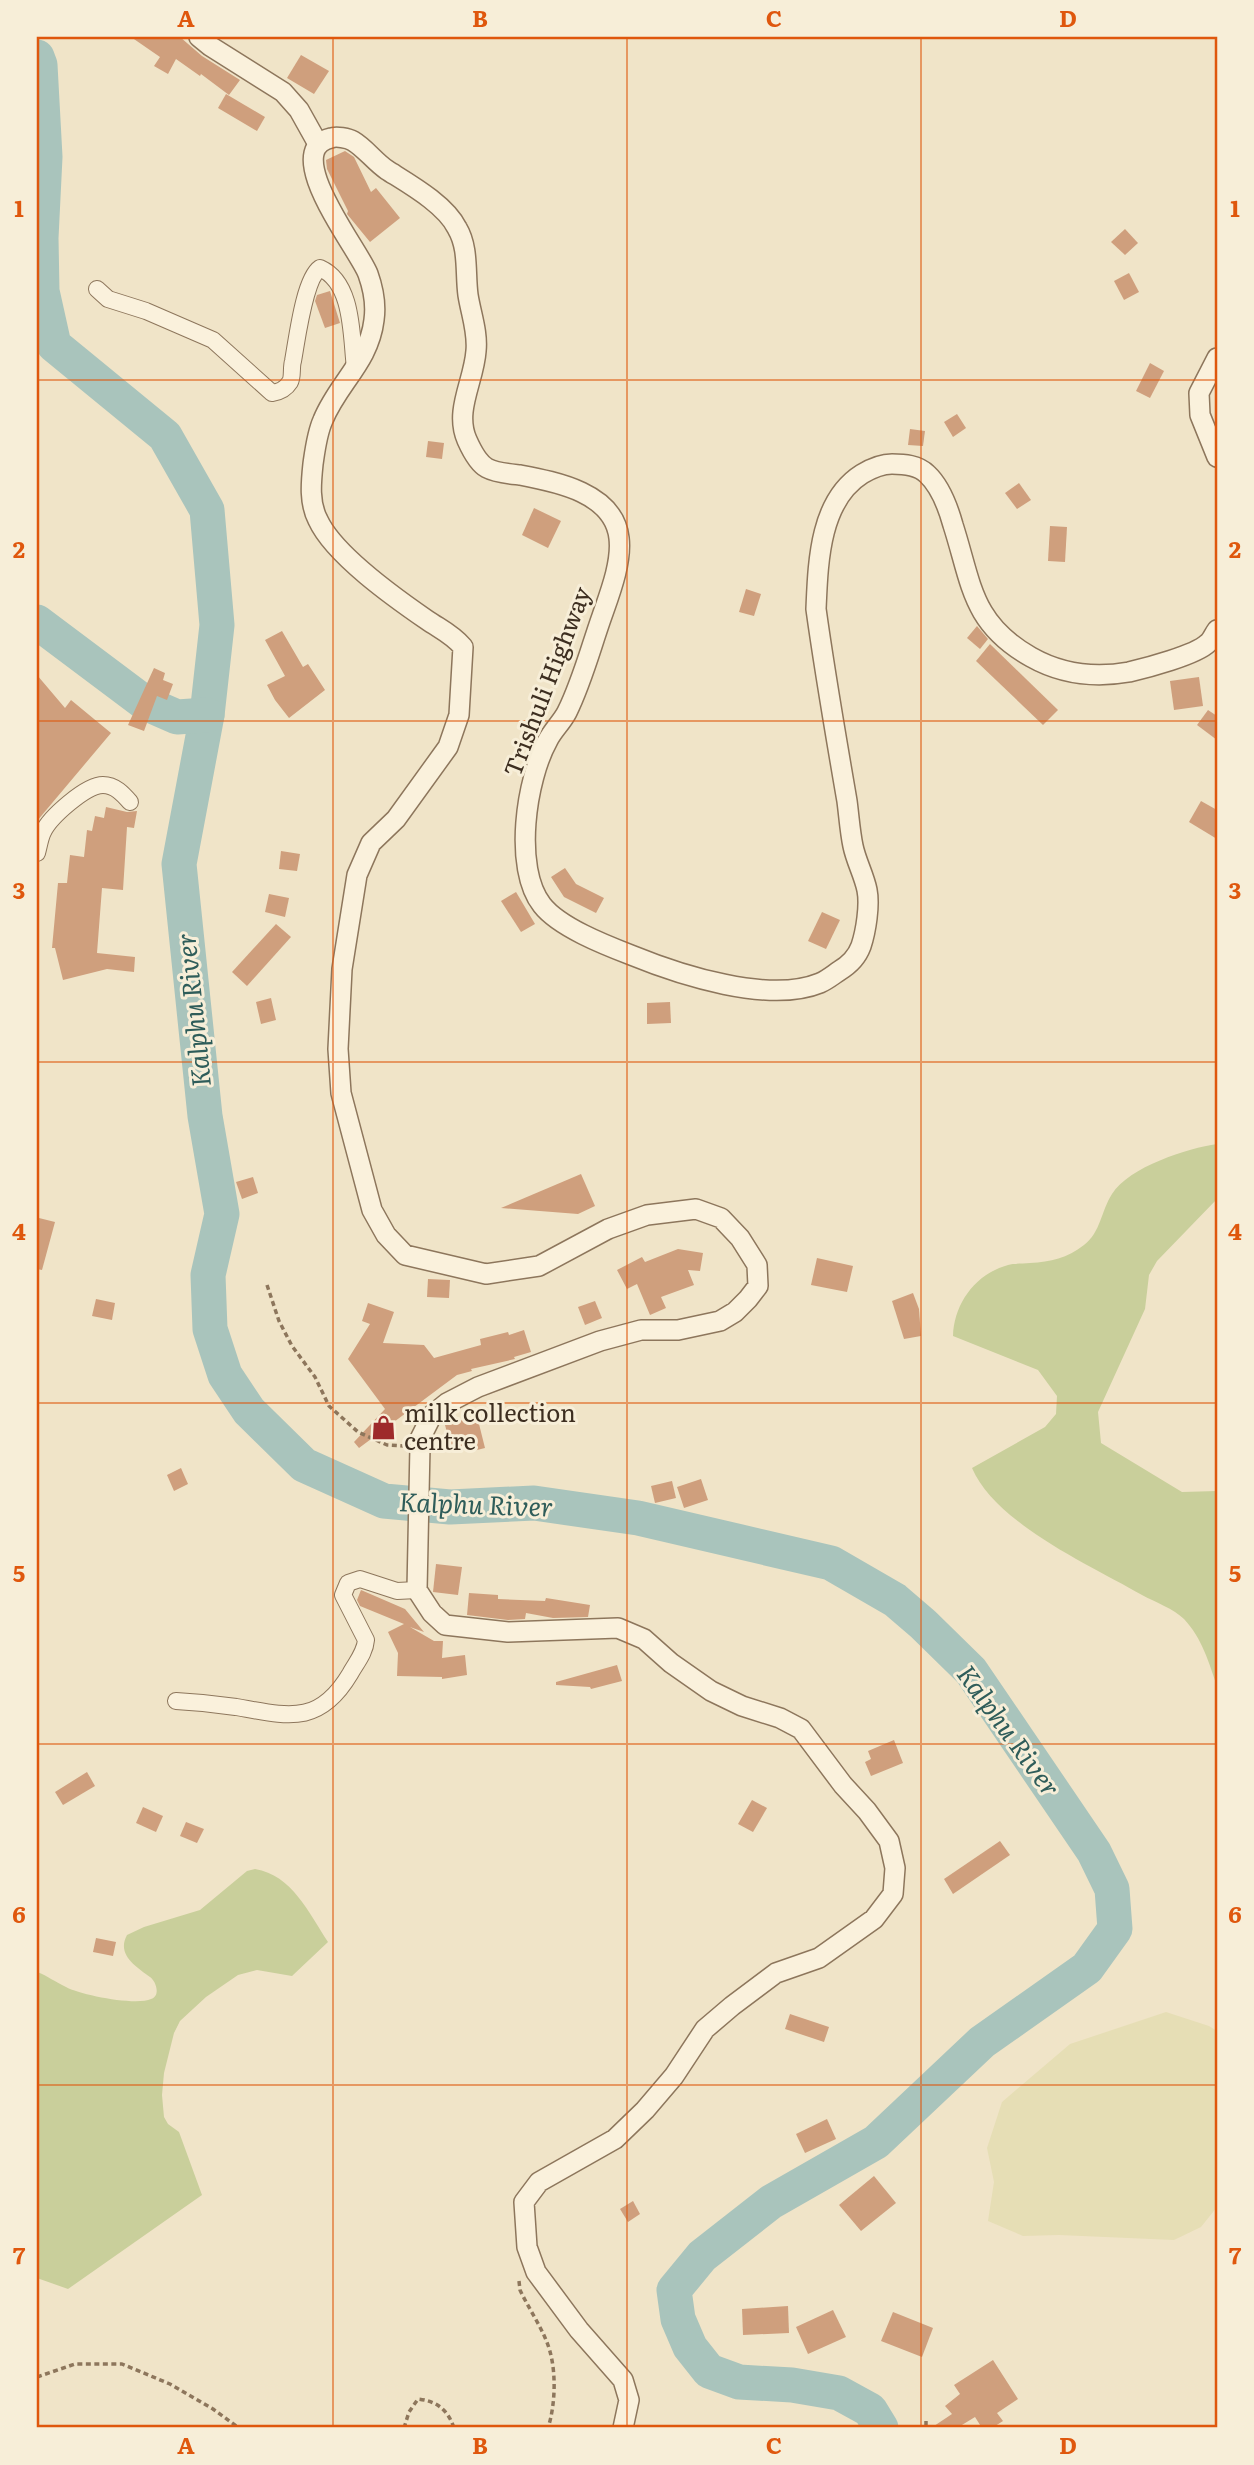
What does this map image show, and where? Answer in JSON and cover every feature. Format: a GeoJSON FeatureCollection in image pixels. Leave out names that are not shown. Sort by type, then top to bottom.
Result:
{"type":"FeatureCollection","features":[{"type":"Feature","properties":{"kind":"street"},"geometry":{"type":"LineString","coordinates":[[200,37],[283,92],[299,110],[318,144],[312,164],[331,210],[368,271],[375,308],[374,325],[366,353],[322,421],[310,490],[317,520],[338,547],[365,572],[430,622],[453,635],[463,647],[458,715],[448,747],[396,820],[371,843],[357,875],[342,969],[338,1049],[341,1093],[372,1210],[386,1235],[405,1255],[486,1274],[539,1266],[647,1215],[696,1209],[721,1218],[740,1238],[757,1265],[758,1286],[735,1312],[720,1321],[678,1330],[641,1330],[600,1341],[478,1387],[447,1403],[432,1415],[420,1446],[417,1590],[432,1613],[445,1625],[508,1632],[618,1628],[643,1639],[671,1663],[711,1690],[742,1706],[780,1718],[802,1729],[843,1786],[867,1811],[889,1841],[895,1868],[893,1894],[874,1919],[819,1958],[776,1973],[732,2006],[705,2029],[674,2077],[638,2118],[615,2139],[539,2182],[524,2202],[527,2247],[536,2272],[579,2330],[623,2379],[629,2400],[623,2428]]}},
{"type":"Feature","properties":{"kind":"street","name":"Trishuli Highway"},"geometry":{"type":"LineString","coordinates":[[318,144],[335,136],[352,139],[381,167],[409,183],[443,210],[458,228],[467,272],[477,350],[463,413],[463,427],[466,440],[477,458],[487,468],[558,483],[591,497],[610,515],[617,527],[620,544],[610,591],[566,714],[548,740],[535,770],[526,828],[525,858],[532,887],[544,908],[597,940],[664,968],[764,990],[792,989],[819,983],[847,966],[860,952],[869,894],[853,848],[816,609],[824,533],[831,512],[841,493],[853,480],[870,469],[884,464],[907,464],[925,472],[947,504],[974,599],[987,623],[1018,650],[1056,669],[1108,675],[1153,666],[1208,644],[1217,630]]}},
{"type":"Feature","properties":{"kind":"street"},"geometry":{"type":"LineString","coordinates":[[97,289],[108,299],[146,311],[214,340],[272,393],[281,391],[291,381],[307,288],[312,273],[320,268],[329,272],[343,293],[355,368]]}},
{"type":"Feature","properties":{"kind":"street"},"geometry":{"type":"LineString","coordinates":[[1217,358],[1199,393],[1200,415],[1217,457]]}},
{"type":"Feature","properties":{"kind":"street"},"geometry":{"type":"LineString","coordinates":[[37,853],[44,831],[53,818],[92,787],[104,785],[118,789],[130,802]]}},
{"type":"Feature","properties":{"kind":"street"},"geometry":{"type":"LineString","coordinates":[[176,1701],[236,1707],[268,1714],[313,1711],[327,1703],[341,1688],[365,1648],[366,1640],[343,1595],[348,1583],[360,1579],[397,1591],[417,1590]]}},
{"type":"Feature","properties":{"kind":"path"},"geometry":{"type":"LineString","coordinates":[[267,1285],[279,1321],[292,1346],[315,1377],[329,1406],[358,1432],[387,1445],[420,1446]]}},
{"type":"Feature","properties":{"kind":"path"},"geometry":{"type":"LineString","coordinates":[[518,2277],[520,2290],[547,2342],[552,2362],[554,2397],[548,2428]]}},
{"type":"Feature","properties":{"kind":"path"},"geometry":{"type":"LineString","coordinates":[[37,2377],[75,2364],[122,2364],[170,2384],[239,2428]]}},
{"type":"Feature","properties":{"kind":"path"},"geometry":{"type":"LineString","coordinates":[[404,2428],[409,2412],[418,2399],[430,2400],[443,2408],[454,2428]]}},
{"type":"Feature","properties":{"kind":"path"},"geometry":{"type":"LineString","coordinates":[[926,2421],[926,2428]]}},
{"type":"Feature","properties":{"kind":"shaded area"},"geometry":{"type":"Polygon","coordinates":[[[1166,2012],[1217,2031],[1217,2207],[1201,2227],[1174,2240],[1023,2236],[988,2221],[994,2182],[987,2148],[1002,2102],[1070,2044],[1166,2012]]]}},
{"type":"Feature","properties":{"kind":"green space"},"geometry":{"type":"Polygon","coordinates":[[[1217,1144],[1217,1199],[1157,1261],[1149,1275],[1145,1309],[1098,1412],[1101,1443],[1182,1492],[1217,1491],[1217,1686],[1200,1642],[1180,1615],[1046,1541],[1001,1507],[984,1488],[972,1468],[1045,1427],[1056,1414],[1057,1396],[1038,1370],[953,1336],[954,1324],[962,1302],[976,1283],[986,1275],[1010,1264],[1045,1262],[1071,1253],[1090,1240],[1112,1194],[1132,1175],[1176,1154],[1217,1144]]]}},
{"type":"Feature","properties":{"kind":"green space"},"geometry":{"type":"Polygon","coordinates":[[[255,1869],[268,1873],[289,1887],[328,1942],[292,1976],[257,1970],[238,1975],[206,1997],[180,2021],[174,2033],[164,2073],[164,2117],[168,2124],[179,2132],[202,2195],[68,2289],[37,2278],[37,1972],[73,1990],[95,1996],[133,2001],[151,1999],[156,1995],[156,1985],[126,1954],[124,1942],[127,1935],[200,1910],[247,1871],[255,1869]]]}},
{"type":"Feature","properties":{"kind":"building"},"geometry":{"type":"Polygon","coordinates":[[[131,37],[180,37],[202,56],[240,80],[229,95],[176,59],[168,74],[154,66],[160,57],[131,37]]]}},
{"type":"Feature","properties":{"kind":"building"},"geometry":{"type":"Polygon","coordinates":[[[301,55],[329,71],[314,94],[287,78],[301,55]]]}},
{"type":"Feature","properties":{"kind":"building"},"geometry":{"type":"Polygon","coordinates":[[[226,94],[265,117],[257,131],[218,108],[226,94]]]}},
{"type":"Feature","properties":{"kind":"building"},"geometry":{"type":"Polygon","coordinates":[[[345,151],[354,157],[371,192],[376,188],[400,218],[370,242],[347,214],[348,211],[327,169],[326,160],[345,151]]]}},
{"type":"Feature","properties":{"kind":"building"},"geometry":{"type":"Polygon","coordinates":[[[1125,229],[1138,243],[1125,255],[1111,242],[1125,229]]]}},
{"type":"Feature","properties":{"kind":"building"},"geometry":{"type":"Polygon","coordinates":[[[1129,273],[1139,292],[1124,300],[1114,281],[1129,273]]]}},
{"type":"Feature","properties":{"kind":"building"},"geometry":{"type":"Polygon","coordinates":[[[330,291],[340,323],[325,328],[315,301],[317,295],[330,291]]]}},
{"type":"Feature","properties":{"kind":"building"},"geometry":{"type":"Polygon","coordinates":[[[1150,363],[1164,371],[1150,398],[1136,391],[1150,363]]]}},
{"type":"Feature","properties":{"kind":"building"},"geometry":{"type":"Polygon","coordinates":[[[957,414],[966,428],[953,437],[944,422],[957,414]]]}},
{"type":"Feature","properties":{"kind":"building"},"geometry":{"type":"Polygon","coordinates":[[[910,429],[925,431],[923,446],[908,445],[910,429]]]}},
{"type":"Feature","properties":{"kind":"building"},"geometry":{"type":"Polygon","coordinates":[[[428,441],[444,443],[442,459],[426,457],[428,441]]]}},
{"type":"Feature","properties":{"kind":"building"},"geometry":{"type":"Polygon","coordinates":[[[1019,483],[1031,500],[1017,509],[1005,493],[1019,483]]]}},
{"type":"Feature","properties":{"kind":"building"},"geometry":{"type":"Polygon","coordinates":[[[534,508],[561,521],[548,548],[522,535],[534,508]]]}},
{"type":"Feature","properties":{"kind":"building"},"geometry":{"type":"Polygon","coordinates":[[[1050,526],[1067,527],[1065,562],[1048,561],[1050,526]]]}},
{"type":"Feature","properties":{"kind":"building"},"geometry":{"type":"Polygon","coordinates":[[[746,589],[761,594],[754,616],[739,612],[746,589]]]}},
{"type":"Feature","properties":{"kind":"building"},"geometry":{"type":"Polygon","coordinates":[[[977,626],[988,639],[980,649],[967,638],[977,626]]]}},
{"type":"Feature","properties":{"kind":"building"},"geometry":{"type":"Polygon","coordinates":[[[282,631],[303,667],[308,664],[325,690],[289,718],[267,685],[285,676],[265,640],[282,631]]]}},
{"type":"Feature","properties":{"kind":"building"},"geometry":{"type":"Polygon","coordinates":[[[990,644],[1058,710],[1043,725],[976,661],[990,644]]]}},
{"type":"Feature","properties":{"kind":"building"},"geometry":{"type":"Polygon","coordinates":[[[154,668],[165,673],[163,680],[173,684],[167,700],[157,696],[144,731],[128,725],[154,668]]]}},
{"type":"Feature","properties":{"kind":"building"},"geometry":{"type":"Polygon","coordinates":[[[37,675],[65,708],[71,700],[111,733],[37,821],[37,675]]]}},
{"type":"Feature","properties":{"kind":"building"},"geometry":{"type":"Polygon","coordinates":[[[1199,677],[1203,706],[1174,710],[1170,681],[1199,677]]]}},
{"type":"Feature","properties":{"kind":"building"},"geometry":{"type":"Polygon","coordinates":[[[1208,710],[1217,716],[1217,740],[1197,725],[1208,710]]]}},
{"type":"Feature","properties":{"kind":"building"},"geometry":{"type":"Polygon","coordinates":[[[1201,801],[1217,810],[1217,839],[1189,822],[1201,801]]]}},
{"type":"Feature","properties":{"kind":"building"},"geometry":{"type":"Polygon","coordinates":[[[106,807],[127,812],[137,811],[134,828],[127,827],[123,890],[102,888],[97,953],[135,957],[134,972],[107,969],[63,980],[55,948],[52,948],[58,883],[67,883],[70,855],[84,857],[87,830],[92,831],[95,816],[104,818],[106,807]]]}},
{"type":"Feature","properties":{"kind":"building"},"geometry":{"type":"Polygon","coordinates":[[[281,851],[300,854],[297,871],[279,869],[281,851]]]}},
{"type":"Feature","properties":{"kind":"building"},"geometry":{"type":"Polygon","coordinates":[[[565,868],[576,884],[604,898],[596,913],[564,897],[551,877],[565,868]]]}},
{"type":"Feature","properties":{"kind":"building"},"geometry":{"type":"Polygon","coordinates":[[[516,892],[535,924],[521,932],[501,901],[516,892]]]}},
{"type":"Feature","properties":{"kind":"building"},"geometry":{"type":"Polygon","coordinates":[[[269,894],[289,898],[285,917],[265,912],[269,894]]]}},
{"type":"Feature","properties":{"kind":"building"},"geometry":{"type":"Polygon","coordinates":[[[822,912],[840,920],[826,949],[808,941],[822,912]]]}},
{"type":"Feature","properties":{"kind":"building"},"geometry":{"type":"Polygon","coordinates":[[[276,924],[291,937],[247,986],[232,972],[276,924]]]}},
{"type":"Feature","properties":{"kind":"building"},"geometry":{"type":"Polygon","coordinates":[[[271,998],[276,1020],[261,1024],[256,1002],[271,998]]]}},
{"type":"Feature","properties":{"kind":"building"},"geometry":{"type":"Polygon","coordinates":[[[670,1002],[671,1023],[647,1024],[647,1003],[670,1002]]]}},
{"type":"Feature","properties":{"kind":"building"},"geometry":{"type":"Polygon","coordinates":[[[581,1174],[595,1206],[578,1214],[501,1208],[581,1174]]]}},
{"type":"Feature","properties":{"kind":"building"},"geometry":{"type":"Polygon","coordinates":[[[253,1177],[258,1193],[242,1199],[236,1182],[253,1177]]]}},
{"type":"Feature","properties":{"kind":"building"},"geometry":{"type":"Polygon","coordinates":[[[39,1218],[55,1222],[42,1270],[37,1269],[39,1218]]]}},
{"type":"Feature","properties":{"kind":"building"},"geometry":{"type":"Polygon","coordinates":[[[678,1249],[703,1253],[700,1271],[688,1270],[694,1285],[661,1297],[666,1308],[650,1315],[637,1284],[627,1289],[617,1270],[642,1257],[645,1262],[678,1249]]]}},
{"type":"Feature","properties":{"kind":"building"},"geometry":{"type":"Polygon","coordinates":[[[817,1258],[853,1266],[847,1292],[811,1285],[817,1258]]]}},
{"type":"Feature","properties":{"kind":"building"},"geometry":{"type":"Polygon","coordinates":[[[428,1279],[450,1280],[449,1298],[427,1297],[428,1279]]]}},
{"type":"Feature","properties":{"kind":"building"},"geometry":{"type":"Polygon","coordinates":[[[913,1293],[919,1309],[921,1336],[904,1339],[892,1301],[913,1293]]]}},
{"type":"Feature","properties":{"kind":"building"},"geometry":{"type":"Polygon","coordinates":[[[96,1299],[115,1303],[112,1320],[92,1316],[96,1299]]]}},
{"type":"Feature","properties":{"kind":"building"},"geometry":{"type":"Polygon","coordinates":[[[595,1301],[602,1318],[585,1325],[578,1307],[595,1301]]]}},
{"type":"Feature","properties":{"kind":"building"},"geometry":{"type":"Polygon","coordinates":[[[368,1303],[394,1312],[383,1343],[424,1345],[434,1358],[481,1345],[480,1339],[524,1330],[531,1352],[457,1375],[359,1448],[354,1442],[385,1409],[348,1359],[370,1324],[362,1321],[368,1303]]]}},
{"type":"Feature","properties":{"kind":"building"},"geometry":{"type":"Polygon","coordinates":[[[477,1416],[485,1448],[469,1452],[467,1446],[452,1451],[445,1425],[477,1416]]]}},
{"type":"Feature","properties":{"kind":"building"},"geometry":{"type":"Polygon","coordinates":[[[181,1468],[188,1484],[174,1491],[167,1475],[181,1468]]]}},
{"type":"Feature","properties":{"kind":"building"},"geometry":{"type":"Polygon","coordinates":[[[701,1479],[708,1500],[684,1508],[677,1487],[701,1479]]]}},
{"type":"Feature","properties":{"kind":"building"},"geometry":{"type":"Polygon","coordinates":[[[672,1481],[676,1498],[655,1503],[651,1486],[672,1481]]]}},
{"type":"Feature","properties":{"kind":"building"},"geometry":{"type":"Polygon","coordinates":[[[436,1564],[462,1567],[458,1595],[433,1592],[436,1564]]]}},
{"type":"Feature","properties":{"kind":"building"},"geometry":{"type":"Polygon","coordinates":[[[361,1590],[405,1609],[424,1632],[410,1627],[434,1641],[443,1641],[442,1658],[465,1655],[467,1675],[442,1679],[397,1676],[398,1653],[388,1632],[404,1624],[360,1606],[357,1600],[361,1590]]]}},
{"type":"Feature","properties":{"kind":"building"},"geometry":{"type":"Polygon","coordinates":[[[469,1593],[498,1595],[498,1599],[545,1601],[546,1598],[590,1605],[588,1617],[553,1618],[526,1613],[525,1619],[508,1620],[467,1615],[469,1593]]]}},
{"type":"Feature","properties":{"kind":"building"},"geometry":{"type":"Polygon","coordinates":[[[617,1665],[622,1681],[591,1689],[556,1685],[556,1682],[617,1665]]]}},
{"type":"Feature","properties":{"kind":"building"},"geometry":{"type":"Polygon","coordinates":[[[894,1740],[903,1763],[871,1776],[865,1762],[871,1759],[868,1751],[894,1740]]]}},
{"type":"Feature","properties":{"kind":"building"},"geometry":{"type":"Polygon","coordinates":[[[87,1772],[95,1786],[63,1805],[55,1792],[87,1772]]]}},
{"type":"Feature","properties":{"kind":"building"},"geometry":{"type":"Polygon","coordinates":[[[752,1800],[767,1808],[753,1832],[738,1824],[752,1800]]]}},
{"type":"Feature","properties":{"kind":"building"},"geometry":{"type":"Polygon","coordinates":[[[143,1807],[163,1816],[156,1832],[136,1823],[143,1807]]]}},
{"type":"Feature","properties":{"kind":"building"},"geometry":{"type":"Polygon","coordinates":[[[186,1822],[204,1829],[197,1843],[180,1836],[186,1822]]]}},
{"type":"Feature","properties":{"kind":"building"},"geometry":{"type":"Polygon","coordinates":[[[1000,1841],[1010,1855],[953,1894],[944,1879],[1000,1841]]]}},
{"type":"Feature","properties":{"kind":"building"},"geometry":{"type":"Polygon","coordinates":[[[96,1938],[116,1942],[113,1956],[93,1952],[96,1938]]]}},
{"type":"Feature","properties":{"kind":"building"},"geometry":{"type":"Polygon","coordinates":[[[790,2014],[829,2027],[824,2042],[785,2029],[790,2014]]]}},
{"type":"Feature","properties":{"kind":"building"},"geometry":{"type":"Polygon","coordinates":[[[827,2119],[836,2139],[805,2153],[796,2134],[827,2119]]]}},
{"type":"Feature","properties":{"kind":"building"},"geometry":{"type":"Polygon","coordinates":[[[874,2176],[896,2203],[861,2231],[839,2205],[874,2176]]]}},
{"type":"Feature","properties":{"kind":"building"},"geometry":{"type":"Polygon","coordinates":[[[633,2201],[640,2214],[628,2222],[620,2209],[633,2201]]]}},
{"type":"Feature","properties":{"kind":"building"},"geometry":{"type":"Polygon","coordinates":[[[788,2306],[789,2333],[743,2335],[742,2309],[788,2306]]]}},
{"type":"Feature","properties":{"kind":"building"},"geometry":{"type":"Polygon","coordinates":[[[833,2310],[846,2337],[808,2354],[796,2327],[833,2310]]]}},
{"type":"Feature","properties":{"kind":"building"},"geometry":{"type":"Polygon","coordinates":[[[893,2312],[933,2328],[922,2357],[881,2341],[893,2312]]]}},
{"type":"Feature","properties":{"kind":"building"},"geometry":{"type":"Polygon","coordinates":[[[993,2360],[1018,2399],[997,2413],[1003,2421],[992,2428],[982,2428],[975,2417],[957,2428],[931,2428],[952,2414],[945,2406],[960,2394],[954,2385],[993,2360]]]}},
{"type":"Feature","properties":{"kind":"waterway","name":"Kalphu River"},"geometry":{"type":"LineString","coordinates":[[37,57],[40,65],[45,157],[41,238],[42,291],[54,345],[165,436],[207,510],[217,625],[207,715],[179,864],[205,1116],[222,1214],[208,1275],[210,1329],[225,1375],[249,1411],[304,1465],[384,1501],[450,1507],[534,1503],[638,1518],[831,1563],[895,1600],[971,1671],[1094,1852],[1112,1889],[1115,1929],[1087,1968],[982,2042],[876,2142],[771,2202],[702,2256],[674,2290],[678,2319],[690,2347],[709,2371],[739,2382],[792,2385],[839,2393],[870,2410],[881,2428]]}},
{"type":"Feature","properties":{"kind":"waterway"},"geometry":{"type":"LineString","coordinates":[[37,622],[145,703],[177,717],[207,715]]}},
{"type":"Feature","properties":{"kind":"place","name":"milk collection centre"},"geometry":{"type":"Point","coordinates":[384,1428]}}]}
